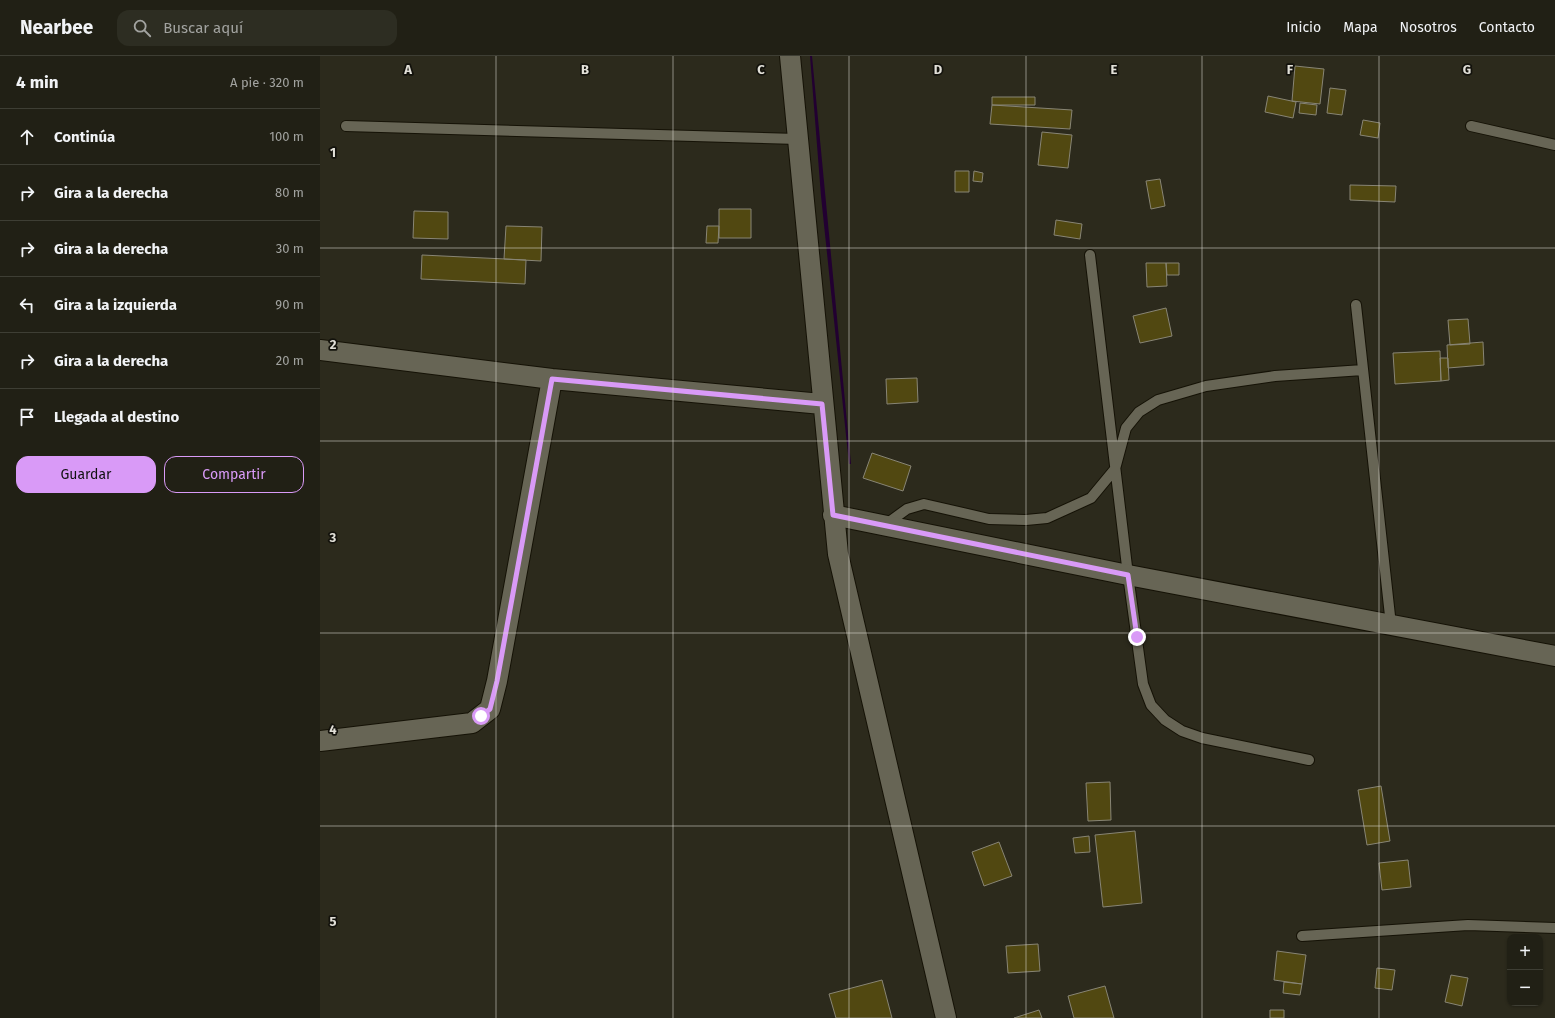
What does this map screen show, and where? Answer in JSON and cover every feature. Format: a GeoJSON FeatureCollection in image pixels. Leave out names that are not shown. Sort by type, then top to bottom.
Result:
{"type":"FeatureCollection","features":[{"type":"Feature","properties":{"kind":"street"},"geometry":{"type":"LineString","coordinates":[[790,56],[822,404],[838,554],[946,1018]]}},
{"type":"Feature","properties":{"kind":"street"},"geometry":{"type":"LineString","coordinates":[[320,350],[552,379],[822,404]]}},
{"type":"Feature","properties":{"kind":"street"},"geometry":{"type":"LineString","coordinates":[[320,741],[472,723],[490,709],[497,681],[552,379]]}},
{"type":"Feature","properties":{"kind":"street"},"geometry":{"type":"LineString","coordinates":[[833,515],[1128,575],[1555,656]]}},
{"type":"Feature","properties":{"kind":"lane"},"geometry":{"type":"LineString","coordinates":[[346,126],[798,139]]}},
{"type":"Feature","properties":{"kind":"lane"},"geometry":{"type":"LineString","coordinates":[[1471,126],[1555,145]]}},
{"type":"Feature","properties":{"kind":"lane"},"geometry":{"type":"LineString","coordinates":[[1090,255],[1128,575],[1143,684],[1151,705],[1165,720],[1182,731],[1202,738],[1309,760]]}},
{"type":"Feature","properties":{"kind":"lane"},"geometry":{"type":"LineString","coordinates":[[1356,305],[1391,625]]}},
{"type":"Feature","properties":{"kind":"lane"},"geometry":{"type":"LineString","coordinates":[[885,526],[907,509],[924,504],[989,519],[1026,520],[1047,518],[1091,498],[1115,468],[1126,428],[1139,412],[1158,400],[1206,386],[1275,376],[1363,370]]}},
{"type":"Feature","properties":{"kind":"lane"},"geometry":{"type":"LineString","coordinates":[[1302,936],[1468,924],[1555,928]]}},
{"type":"Feature","properties":{"kind":"shaded area"},"geometry":{"type":"Polygon","coordinates":[[[810,56],[812,56],[851,464],[849,464],[821,196],[810,56]]]}},
{"type":"Feature","properties":{"kind":"building"},"geometry":{"type":"Polygon","coordinates":[[[1295,66],[1324,69],[1320,104],[1292,101],[1295,66]]]}},
{"type":"Feature","properties":{"kind":"building"},"geometry":{"type":"Polygon","coordinates":[[[1330,88],[1346,90],[1342,115],[1327,113],[1330,88]]]}},
{"type":"Feature","properties":{"kind":"building"},"geometry":{"type":"Polygon","coordinates":[[[1268,96],[1296,102],[1293,118],[1265,112],[1268,96]]]}},
{"type":"Feature","properties":{"kind":"building"},"geometry":{"type":"Polygon","coordinates":[[[992,97],[1035,97],[1035,105],[992,105],[992,97]]]}},
{"type":"Feature","properties":{"kind":"building"},"geometry":{"type":"Polygon","coordinates":[[[1300,103],[1317,105],[1316,115],[1299,113],[1300,103]]]}},
{"type":"Feature","properties":{"kind":"building"},"geometry":{"type":"Polygon","coordinates":[[[992,105],[1072,110],[1070,129],[990,124],[992,105]]]}},
{"type":"Feature","properties":{"kind":"building"},"geometry":{"type":"Polygon","coordinates":[[[1363,120],[1380,123],[1378,138],[1360,135],[1363,120]]]}},
{"type":"Feature","properties":{"kind":"building"},"geometry":{"type":"Polygon","coordinates":[[[1042,132],[1072,135],[1068,168],[1038,165],[1042,132]]]}},
{"type":"Feature","properties":{"kind":"building"},"geometry":{"type":"Polygon","coordinates":[[[955,171],[969,171],[969,192],[955,192],[955,171]]]}},
{"type":"Feature","properties":{"kind":"building"},"geometry":{"type":"Polygon","coordinates":[[[974,171],[983,173],[982,182],[973,181],[974,171]]]}},
{"type":"Feature","properties":{"kind":"building"},"geometry":{"type":"Polygon","coordinates":[[[1160,179],[1165,206],[1151,209],[1146,181],[1160,179]]]}},
{"type":"Feature","properties":{"kind":"building"},"geometry":{"type":"Polygon","coordinates":[[[1350,185],[1396,186],[1395,202],[1350,200],[1350,185]]]}},
{"type":"Feature","properties":{"kind":"building"},"geometry":{"type":"Polygon","coordinates":[[[719,209],[751,209],[751,238],[719,238],[719,209]]]}},
{"type":"Feature","properties":{"kind":"building"},"geometry":{"type":"Polygon","coordinates":[[[414,211],[448,212],[448,239],[413,238],[414,211]]]}},
{"type":"Feature","properties":{"kind":"building"},"geometry":{"type":"Polygon","coordinates":[[[1056,220],[1082,224],[1080,239],[1054,235],[1056,220]]]}},
{"type":"Feature","properties":{"kind":"building"},"geometry":{"type":"Polygon","coordinates":[[[506,226],[542,227],[541,261],[504,259],[506,226]]]}},
{"type":"Feature","properties":{"kind":"building"},"geometry":{"type":"Polygon","coordinates":[[[707,226],[719,226],[718,243],[706,243],[707,226]]]}},
{"type":"Feature","properties":{"kind":"building"},"geometry":{"type":"Polygon","coordinates":[[[422,255],[526,260],[525,284],[421,279],[422,255]]]}},
{"type":"Feature","properties":{"kind":"building"},"geometry":{"type":"Polygon","coordinates":[[[1146,263],[1166,263],[1167,286],[1147,287],[1146,263]]]}},
{"type":"Feature","properties":{"kind":"building"},"geometry":{"type":"Polygon","coordinates":[[[1166,263],[1179,263],[1179,275],[1167,275],[1166,263]]]}},
{"type":"Feature","properties":{"kind":"building"},"geometry":{"type":"Polygon","coordinates":[[[1166,308],[1172,336],[1140,343],[1133,316],[1166,308]]]}},
{"type":"Feature","properties":{"kind":"building"},"geometry":{"type":"Polygon","coordinates":[[[1468,319],[1470,344],[1450,345],[1448,320],[1468,319]]]}},
{"type":"Feature","properties":{"kind":"building"},"geometry":{"type":"Polygon","coordinates":[[[1483,342],[1484,365],[1448,368],[1447,345],[1483,342]]]}},
{"type":"Feature","properties":{"kind":"building"},"geometry":{"type":"Polygon","coordinates":[[[1440,351],[1441,381],[1395,384],[1393,353],[1440,351]]]}},
{"type":"Feature","properties":{"kind":"building"},"geometry":{"type":"Polygon","coordinates":[[[1440,358],[1448,358],[1449,380],[1441,381],[1440,358]]]}},
{"type":"Feature","properties":{"kind":"building"},"geometry":{"type":"Polygon","coordinates":[[[917,378],[918,402],[887,404],[886,379],[917,378]]]}},
{"type":"Feature","properties":{"kind":"building"},"geometry":{"type":"Polygon","coordinates":[[[872,453],[911,466],[903,491],[863,478],[872,453]]]}},
{"type":"Feature","properties":{"kind":"building"},"geometry":{"type":"Polygon","coordinates":[[[1110,782],[1111,820],[1088,821],[1086,783],[1110,782]]]}},
{"type":"Feature","properties":{"kind":"building"},"geometry":{"type":"Polygon","coordinates":[[[1381,786],[1390,841],[1367,845],[1358,790],[1381,786]]]}},
{"type":"Feature","properties":{"kind":"building"},"geometry":{"type":"Polygon","coordinates":[[[1135,831],[1142,903],[1103,907],[1095,835],[1135,831]]]}},
{"type":"Feature","properties":{"kind":"building"},"geometry":{"type":"Polygon","coordinates":[[[1089,836],[1090,852],[1075,853],[1073,838],[1089,836]]]}},
{"type":"Feature","properties":{"kind":"building"},"geometry":{"type":"Polygon","coordinates":[[[999,842],[1012,876],[984,886],[972,852],[999,842]]]}},
{"type":"Feature","properties":{"kind":"building"},"geometry":{"type":"Polygon","coordinates":[[[1408,860],[1411,887],[1382,890],[1379,863],[1408,860]]]}},
{"type":"Feature","properties":{"kind":"building"},"geometry":{"type":"Polygon","coordinates":[[[1038,944],[1040,971],[1008,973],[1006,946],[1038,944]]]}},
{"type":"Feature","properties":{"kind":"building"},"geometry":{"type":"Polygon","coordinates":[[[1277,951],[1306,955],[1302,984],[1274,980],[1277,951]]]}},
{"type":"Feature","properties":{"kind":"building"},"geometry":{"type":"Polygon","coordinates":[[[1377,968],[1395,970],[1392,990],[1375,988],[1377,968]]]}},
{"type":"Feature","properties":{"kind":"building"},"geometry":{"type":"Polygon","coordinates":[[[1451,975],[1468,978],[1462,1006],[1445,1002],[1451,975]]]}},
{"type":"Feature","properties":{"kind":"building"},"geometry":{"type":"Polygon","coordinates":[[[882,980],[892,1018],[836,1018],[829,994],[882,980]]]}},
{"type":"Feature","properties":{"kind":"building"},"geometry":{"type":"Polygon","coordinates":[[[1284,982],[1302,984],[1300,995],[1283,993],[1284,982]]]}},
{"type":"Feature","properties":{"kind":"building"},"geometry":{"type":"Polygon","coordinates":[[[1105,986],[1114,1018],[1074,1018],[1068,996],[1105,986]]]}},
{"type":"Feature","properties":{"kind":"building"},"geometry":{"type":"Polygon","coordinates":[[[1039,1010],[1042,1018],[1014,1018],[1039,1010]]]}},
{"type":"Feature","properties":{"kind":"building"},"geometry":{"type":"Polygon","coordinates":[[[1270,1010],[1284,1010],[1284,1018],[1270,1018],[1270,1010]]]}},
{"type":"Feature","properties":{"kind":"route"},"geometry":{"type":"LineString","coordinates":[[481,716],[490,709],[497,681],[552,379],[822,404],[833,515],[1128,575],[1137,637]]}}]}
